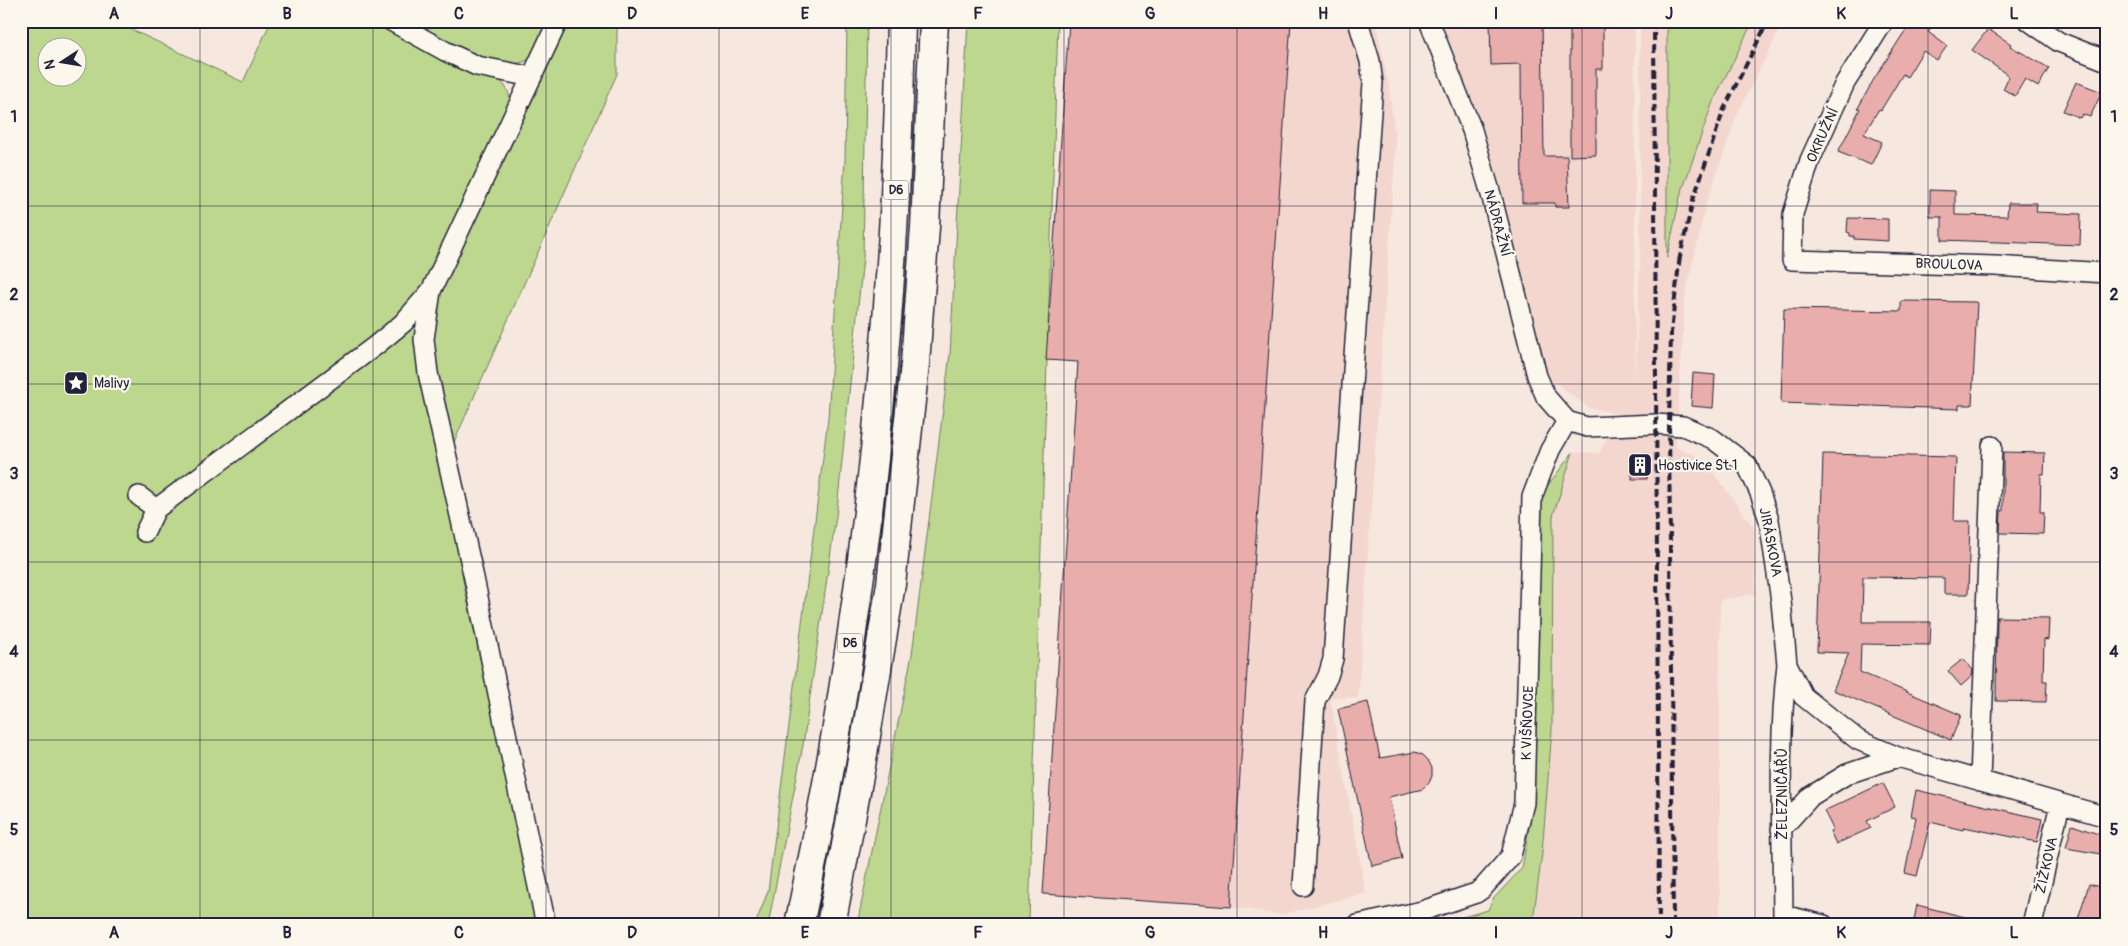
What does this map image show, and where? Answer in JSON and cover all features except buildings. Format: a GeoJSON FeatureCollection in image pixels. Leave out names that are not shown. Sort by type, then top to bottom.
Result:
{"type":"FeatureCollection","features":[{"type":"Feature","properties":{"kind":"highway","name":"D6"},"geometry":{"type":"LineString","coordinates":[[799,925],[832,752],[860,578],[884,359],[893,237],[900,95],[901,21]]}},
{"type":"Feature","properties":{"kind":"highway","name":"D6"},"geometry":{"type":"LineString","coordinates":[[831,925],[892,584],[915,364],[925,227],[936,21]]}},
{"type":"Feature","properties":{"kind":"street"},"geometry":{"type":"LineString","coordinates":[[391,21],[445,52],[477,66],[532,77]]}},
{"type":"Feature","properties":{"kind":"street"},"geometry":{"type":"LineString","coordinates":[[145,532],[156,509],[389,335],[403,323],[431,291],[558,21]]}},
{"type":"Feature","properties":{"kind":"street"},"geometry":{"type":"LineString","coordinates":[[1303,886],[1315,701],[1328,676],[1333,659],[1372,93],[1370,61],[1358,21]]}},
{"type":"Feature","properties":{"kind":"street","name":"NÁDRAŽNÍ"},"geometry":{"type":"LineString","coordinates":[[1429,21],[1472,130],[1492,198],[1537,376],[1546,397],[1567,421]]}},
{"type":"Feature","properties":{"kind":"street","name":"OKRUŽNÍ"},"geometry":{"type":"LineString","coordinates":[[1792,260],[1793,214],[1810,160],[1846,83],[1884,21]]}},
{"type":"Feature","properties":{"kind":"street"},"geometry":{"type":"LineString","coordinates":[[2028,21],[2059,42],[2107,61]]}},
{"type":"Feature","properties":{"kind":"street","name":"BROULOVA"},"geometry":{"type":"LineString","coordinates":[[1792,260],[1996,266],[2107,273]]}},
{"type":"Feature","properties":{"kind":"street"},"geometry":{"type":"LineString","coordinates":[[431,291],[424,339],[428,373],[474,578],[546,925]]}},
{"type":"Feature","properties":{"kind":"street","name":"JIRÁSKOVA"},"geometry":{"type":"LineString","coordinates":[[1567,421],[1587,427],[1656,424],[1683,426],[1713,439],[1747,465],[1760,493],[1769,520],[1788,664],[1803,696],[1858,740],[1898,757],[2107,817]]}},
{"type":"Feature","properties":{"kind":"street","name":"K VIŠŇOVCE"},"geometry":{"type":"LineString","coordinates":[[1356,925],[1422,911],[1476,893],[1482,889],[1511,856],[1524,803],[1532,497],[1550,450],[1567,421]]}},
{"type":"Feature","properties":{"kind":"street"},"geometry":{"type":"LineString","coordinates":[[1980,781],[1992,446]]}},
{"type":"Feature","properties":{"kind":"street"},"geometry":{"type":"LineString","coordinates":[[139,496],[156,509]]}},
{"type":"Feature","properties":{"kind":"street","name":"ŽELEZNIČÁŘŮ"},"geometry":{"type":"LineString","coordinates":[[1783,920],[1781,829],[1782,711],[1788,664]]}},
{"type":"Feature","properties":{"kind":"street"},"geometry":{"type":"LineString","coordinates":[[1781,829],[1811,796],[1847,774],[1898,757]]}},
{"type":"Feature","properties":{"kind":"street","name":"ŽIŽKOVA"},"geometry":{"type":"LineString","coordinates":[[2032,925],[2060,804]]}},
{"type":"Feature","properties":{"kind":"street"},"geometry":{"type":"LineString","coordinates":[[1783,920],[1824,925]]}},
{"type":"Feature","properties":{"kind":"shaded area"},"geometry":{"type":"Polygon","coordinates":[[[1069,21],[1374,21],[1376,25],[1389,85],[1396,145],[1358,698],[1330,697],[1366,893],[1281,915],[1231,907],[1043,894],[1078,362],[1046,360],[1069,21]]]}},
{"type":"Feature","properties":{"kind":"shaded area"},"geometry":{"type":"Polygon","coordinates":[[[1440,21],[1635,21],[1635,390],[1640,258],[1640,21],[1667,21],[1668,254],[1680,197],[1712,104],[1753,21],[1784,21],[1737,115],[1706,205],[1685,298],[1676,447],[1703,459],[1754,528],[1756,594],[1720,600],[1720,925],[1537,925],[1533,921],[1542,853],[1552,737],[1553,516],[1573,452],[1599,453],[1621,413],[1589,408],[1543,374],[1503,196],[1482,125],[1440,21]]]}},
{"type":"Feature","properties":{"kind":"green space"},"geometry":{"type":"Polygon","coordinates":[[[21,21],[113,21],[243,82],[271,21],[383,21],[498,78],[508,90],[511,106],[420,314],[463,551],[463,580],[538,925],[21,925],[21,21]]]}},
{"type":"Feature","properties":{"kind":"green space"},"geometry":{"type":"Polygon","coordinates":[[[401,21],[555,21],[543,45],[531,59],[514,64],[492,64],[401,21]]]}},
{"type":"Feature","properties":{"kind":"green space"},"geometry":{"type":"Polygon","coordinates":[[[564,21],[617,21],[617,74],[454,442],[484,576],[479,577],[440,405],[431,326],[437,294],[564,21]]]}},
{"type":"Feature","properties":{"kind":"green space"},"geometry":{"type":"Polygon","coordinates":[[[847,21],[867,21],[863,258],[837,509],[803,745],[768,925],[755,925],[768,891],[828,418],[845,160],[847,21]]]}},
{"type":"Feature","properties":{"kind":"green space"},"geometry":{"type":"Polygon","coordinates":[[[968,21],[1058,21],[1029,920],[1027,925],[857,925],[912,654],[950,354],[968,21]]]}},
{"type":"Feature","properties":{"kind":"green space"},"geometry":{"type":"Polygon","coordinates":[[[1667,21],[1753,21],[1712,104],[1680,197],[1667,258],[1667,21]]]}},
{"type":"Feature","properties":{"kind":"green space"},"geometry":{"type":"Polygon","coordinates":[[[1573,452],[1553,516],[1552,730],[1542,853],[1533,921],[1537,925],[1434,925],[1488,910],[1493,899],[1522,868],[1533,805],[1539,497],[1573,452]]]}},
{"type":"Feature","properties":{"kind":"railway"},"geometry":{"type":"LineString","coordinates":[[1654,21],[1659,925]]}},
{"type":"Feature","properties":{"kind":"railway"},"geometry":{"type":"LineString","coordinates":[[1679,261],[1693,200],[1724,109],[1768,21]]}},
{"type":"Feature","properties":{"kind":"railway"},"geometry":{"type":"LineString","coordinates":[[1673,925],[1669,424],[1671,332],[1680,255]]}},
{"type":"Feature","properties":{"kind":"place","name":"Malivy"},"geometry":{"type":"Point","coordinates":[76,383]}},
{"type":"Feature","properties":{"kind":"place","name":"Hostivice St.1"},"geometry":{"type":"Point","coordinates":[1640,465]}}]}
